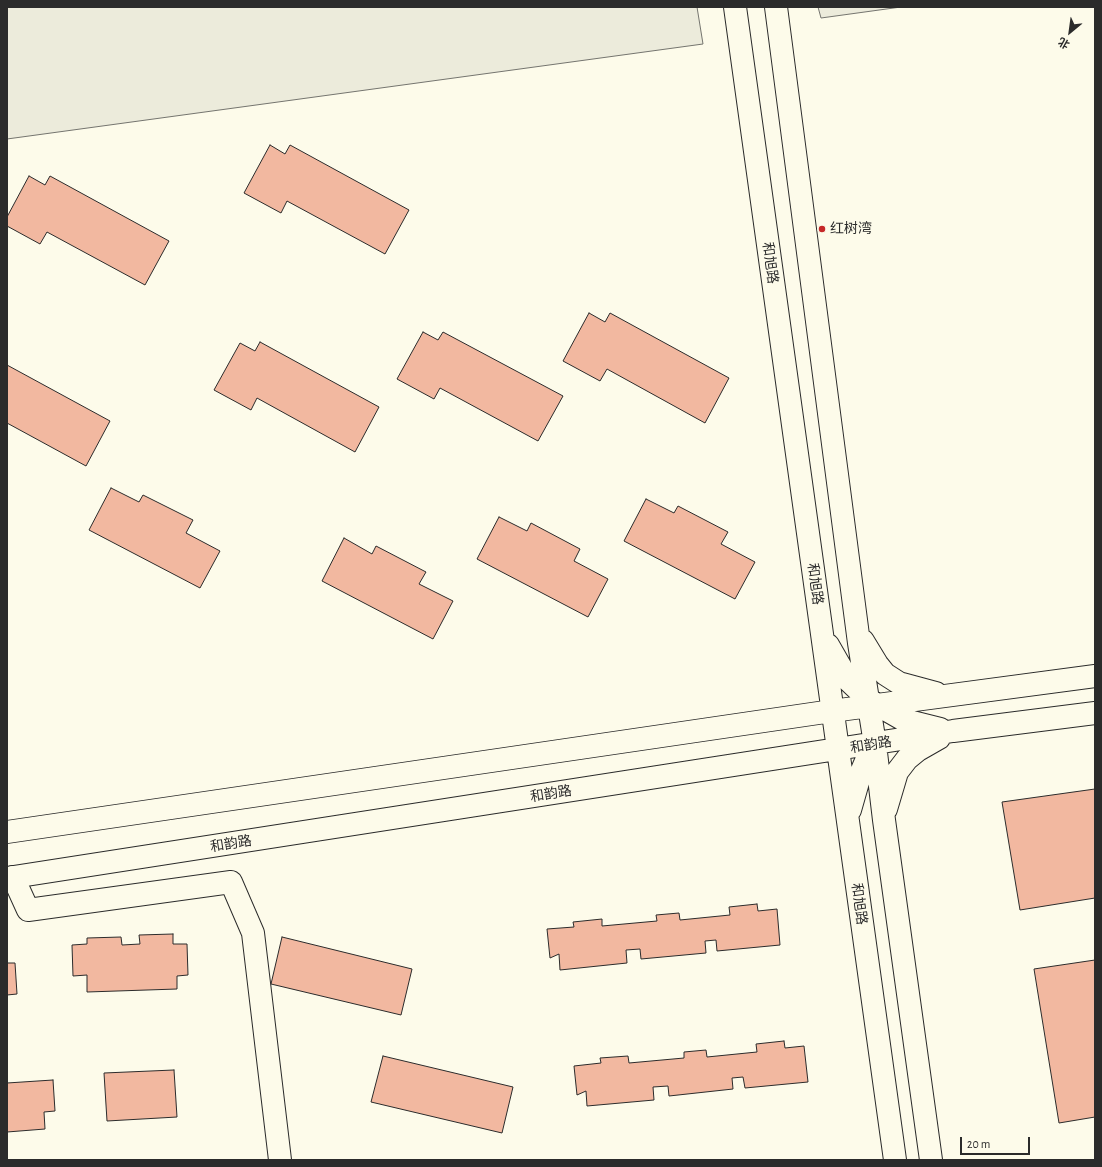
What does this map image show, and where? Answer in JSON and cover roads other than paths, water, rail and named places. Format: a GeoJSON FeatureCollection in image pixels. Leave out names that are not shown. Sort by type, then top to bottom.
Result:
{"type":"FeatureCollection","features":[{"type":"Feature","properties":{"kind":"main road","name":"和旭路"},"geometry":{"type":"LineString","coordinates":[[735,7],[895,1160]]}},
{"type":"Feature","properties":{"kind":"main road"},"geometry":{"type":"LineString","coordinates":[[776,7],[857,629],[871,704],[884,820],[931,1160]]}},
{"type":"Feature","properties":{"kind":"main road"},"geometry":{"type":"LineString","coordinates":[[820,621],[827,642],[842,671],[871,704],[904,720],[953,731]]}},
{"type":"Feature","properties":{"kind":"main road"},"geometry":{"type":"LineString","coordinates":[[857,629],[868,651],[886,674],[899,683],[947,696]]}},
{"type":"Feature","properties":{"kind":"main road"},"geometry":{"type":"LineString","coordinates":[[7,832],[832,711],[871,704],[947,696],[1095,676]]}},
{"type":"Feature","properties":{"kind":"main road"},"geometry":{"type":"LineString","coordinates":[[849,829],[851,805],[855,789],[865,763],[875,744],[904,720],[947,696]]}},
{"type":"Feature","properties":{"kind":"main road","name":"和韵路"},"geometry":{"type":"LineString","coordinates":[[10,878],[953,731],[1095,713]]}},
{"type":"Feature","properties":{"kind":"main road"},"geometry":{"type":"LineString","coordinates":[[884,820],[898,772],[907,759],[929,742],[953,731]]}},
{"type":"Feature","properties":{"kind":"main road"},"geometry":{"type":"LineString","coordinates":[[10,878],[28,910],[231,882],[254,933],[280,1160]]}},
{"type":"Feature","properties":{"kind":"place","name":"红树湾"},"geometry":{"type":"Point","coordinates":[822,229]}}]}
